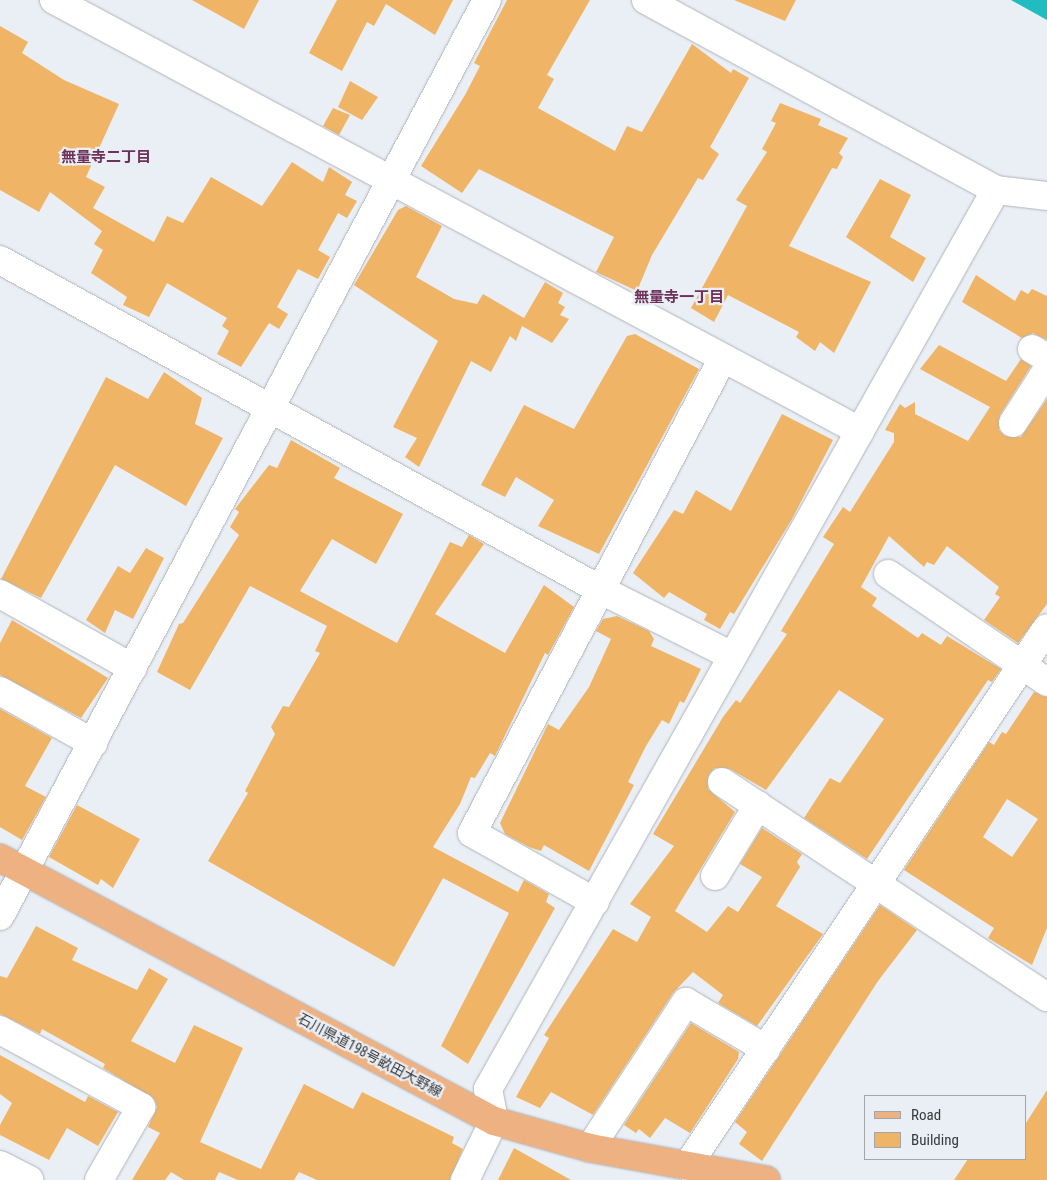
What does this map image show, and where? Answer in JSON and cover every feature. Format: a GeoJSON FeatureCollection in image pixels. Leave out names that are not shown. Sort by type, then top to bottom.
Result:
{"type":"FeatureCollection","features":[{"type":"Feature","properties":{"kind":"main road","name":"石川県道198号畝田大野線"},"geometry":{"type":"LineString","coordinates":[[0,858],[494,1122],[590,1148],[766,1180]]}},
{"type":"Feature","properties":{"kind":"street"},"geometry":{"type":"LineString","coordinates":[[54,0],[860,431]]}},
{"type":"Feature","properties":{"kind":"street"},"geometry":{"type":"LineString","coordinates":[[0,916],[26,872],[486,0]]}},
{"type":"Feature","properties":{"kind":"street"},"geometry":{"type":"LineString","coordinates":[[646,0],[996,190],[1047,196]]}},
{"type":"Feature","properties":{"kind":"street"},"geometry":{"type":"LineString","coordinates":[[465,1180],[494,1122],[488,1089],[996,190]]}},
{"type":"Feature","properties":{"kind":"street"},"geometry":{"type":"LineString","coordinates":[[0,260],[272,406],[601,590],[732,656]]}},
{"type":"Feature","properties":{"kind":"street"},"geometry":{"type":"LineString","coordinates":[[595,902],[472,833],[723,358]]}},
{"type":"Feature","properties":{"kind":"street"},"geometry":{"type":"LineString","coordinates":[[1013,423],[1042,359]]}},
{"type":"Feature","properties":{"kind":"street"},"geometry":{"type":"LineString","coordinates":[[888,574],[1047,682]]}},
{"type":"Feature","properties":{"kind":"street"},"geometry":{"type":"LineString","coordinates":[[0,594],[133,668]]}},
{"type":"Feature","properties":{"kind":"street"},"geometry":{"type":"LineString","coordinates":[[687,1166],[1047,628]]}},
{"type":"Feature","properties":{"kind":"street"},"geometry":{"type":"LineString","coordinates":[[0,691],[94,743]]}},
{"type":"Feature","properties":{"kind":"street"},"geometry":{"type":"LineString","coordinates":[[722,782],[1047,998]]}},
{"type":"Feature","properties":{"kind":"street"},"geometry":{"type":"LineString","coordinates":[[715,876],[758,805]]}},
{"type":"Feature","properties":{"kind":"street"},"geometry":{"type":"LineString","coordinates":[[590,1148],[686,1002],[766,1049]]}},
{"type":"Feature","properties":{"kind":"street"},"geometry":{"type":"LineString","coordinates":[[0,1030],[140,1107],[99,1180]]}},
{"type":"Feature","properties":{"kind":"water"},"geometry":{"type":"Polygon","coordinates":[[[1011,0],[1047,0],[1047,20],[1011,0]]]}},
{"type":"Feature","properties":{"kind":"building"},"geometry":{"type":"Polygon","coordinates":[[[192,0],[259,0],[244,29],[192,0]]]}},
{"type":"Feature","properties":{"kind":"building"},"geometry":{"type":"Polygon","coordinates":[[[337,0],[453,0],[435,35],[386,4],[374,26],[367,22],[342,71],[309,53],[337,0]]]}},
{"type":"Feature","properties":{"kind":"building"},"geometry":{"type":"Polygon","coordinates":[[[507,0],[590,0],[547,75],[554,79],[538,108],[615,151],[627,126],[642,132],[692,44],[731,73],[733,69],[749,78],[710,147],[719,154],[703,180],[698,178],[652,255],[637,291],[596,272],[614,237],[479,169],[462,193],[421,166],[465,95],[480,66],[474,63],[507,0]]]}},
{"type":"Feature","properties":{"kind":"building"},"geometry":{"type":"Polygon","coordinates":[[[734,0],[796,0],[785,21],[734,0]]]}},
{"type":"Feature","properties":{"kind":"building"},"geometry":{"type":"Polygon","coordinates":[[[0,26],[28,42],[22,53],[64,80],[119,104],[86,177],[105,187],[93,208],[154,242],[167,216],[183,223],[211,177],[262,206],[292,162],[323,182],[329,167],[352,182],[345,195],[357,201],[347,218],[338,213],[318,250],[330,257],[318,279],[298,269],[277,307],[288,314],[279,329],[269,323],[241,367],[217,354],[229,331],[222,326],[227,318],[167,283],[149,317],[123,305],[127,297],[91,273],[103,250],[94,244],[102,231],[50,192],[39,212],[0,190],[0,26]]]}},
{"type":"Feature","properties":{"kind":"building"},"geometry":{"type":"Polygon","coordinates":[[[350,81],[378,97],[362,120],[338,107],[350,81]]]}},
{"type":"Feature","properties":{"kind":"building"},"geometry":{"type":"Polygon","coordinates":[[[780,103],[821,119],[818,125],[848,138],[839,153],[843,157],[837,169],[832,168],[789,246],[871,282],[834,353],[820,342],[815,351],[796,337],[799,332],[728,295],[714,322],[691,308],[747,206],[736,200],[767,152],[762,149],[776,123],[771,121],[780,103]]]}},
{"type":"Feature","properties":{"kind":"building"},"geometry":{"type":"Polygon","coordinates":[[[333,108],[350,115],[339,135],[323,126],[333,108]]]}},
{"type":"Feature","properties":{"kind":"building"},"geometry":{"type":"Polygon","coordinates":[[[880,179],[911,195],[890,237],[926,258],[913,282],[846,237],[880,179]]]}},
{"type":"Feature","properties":{"kind":"building"},"geometry":{"type":"Polygon","coordinates":[[[406,206],[442,226],[416,277],[454,299],[477,304],[483,294],[524,318],[545,282],[563,293],[558,303],[565,307],[560,315],[569,319],[552,343],[522,326],[516,341],[510,336],[491,372],[471,361],[419,467],[405,457],[417,438],[393,427],[438,341],[354,285],[398,210],[406,206]]]}},
{"type":"Feature","properties":{"kind":"building"},"geometry":{"type":"Polygon","coordinates":[[[976,275],[1015,301],[1021,290],[1028,294],[1032,289],[1047,296],[1047,340],[1033,333],[1022,338],[962,302],[976,275]]]}},
{"type":"Feature","properties":{"kind":"building"},"geometry":{"type":"Polygon","coordinates":[[[635,334],[699,369],[599,554],[538,526],[554,500],[516,477],[505,497],[481,485],[524,405],[574,429],[627,336],[635,334]]]}},
{"type":"Feature","properties":{"kind":"building"},"geometry":{"type":"Polygon","coordinates":[[[939,345],[1006,381],[1021,359],[1031,366],[1000,415],[999,430],[1005,436],[1021,437],[1047,399],[1047,604],[1018,643],[984,620],[1000,597],[995,594],[999,587],[947,546],[934,565],[927,562],[924,567],[889,536],[861,587],[877,598],[872,606],[918,638],[922,633],[941,645],[947,636],[1001,669],[992,682],[988,680],[867,859],[804,818],[830,778],[840,783],[884,719],[839,690],[766,790],[730,769],[715,768],[709,774],[708,789],[735,812],[675,911],[707,932],[728,906],[738,912],[762,877],[740,864],[762,828],[802,854],[797,862],[800,867],[776,906],[823,934],[757,1026],[718,1003],[723,995],[693,972],[673,993],[593,1115],[551,1092],[540,1108],[516,1097],[549,1038],[544,1035],[613,929],[637,942],[651,917],[630,904],[674,846],[653,834],[723,717],[736,700],[740,703],[787,634],[781,631],[834,544],[823,537],[843,507],[850,512],[894,442],[894,433],[885,430],[900,404],[905,408],[915,402],[915,414],[968,441],[990,407],[920,369],[939,345]]]}},
{"type":"Feature","properties":{"kind":"building"},"geometry":{"type":"Polygon","coordinates":[[[164,372],[202,398],[195,424],[223,438],[186,506],[115,465],[41,598],[1,579],[106,377],[148,399],[164,372]]]}},
{"type":"Feature","properties":{"kind":"building"},"geometry":{"type":"Polygon","coordinates":[[[782,414],[833,440],[792,519],[734,614],[730,612],[720,629],[704,620],[707,614],[669,592],[664,598],[633,573],[674,510],[683,514],[696,490],[731,511],[782,414]]]}},
{"type":"Feature","properties":{"kind":"building"},"geometry":{"type":"Polygon","coordinates":[[[291,440],[340,468],[334,478],[403,514],[376,564],[332,539],[300,591],[397,643],[450,542],[462,547],[469,535],[484,544],[435,614],[505,653],[544,585],[574,607],[548,655],[545,653],[495,756],[490,753],[475,778],[471,777],[460,804],[433,847],[518,892],[524,880],[549,894],[546,902],[555,908],[468,1064],[441,1046],[509,913],[443,878],[394,967],[208,861],[248,793],[245,791],[275,734],[271,727],[283,706],[289,707],[320,653],[315,651],[327,626],[250,586],[190,690],[157,672],[179,624],[183,623],[239,535],[230,527],[239,512],[235,509],[269,465],[277,468],[291,440]]]}},
{"type":"Feature","properties":{"kind":"building"},"geometry":{"type":"Polygon","coordinates":[[[146,548],[164,558],[133,619],[115,610],[105,633],[86,620],[118,566],[130,573],[146,548]]]}},
{"type":"Feature","properties":{"kind":"building"},"geometry":{"type":"Polygon","coordinates":[[[617,616],[649,631],[654,639],[651,646],[701,669],[684,703],[680,701],[669,724],[662,720],[646,746],[628,782],[634,785],[589,871],[544,845],[541,851],[529,847],[505,834],[500,823],[548,724],[559,730],[589,687],[611,639],[596,631],[603,619],[617,616]]]}},
{"type":"Feature","properties":{"kind":"building"},"geometry":{"type":"Polygon","coordinates":[[[12,620],[108,678],[81,718],[0,675],[0,643],[12,620]]]}},
{"type":"Feature","properties":{"kind":"building"},"geometry":{"type":"Polygon","coordinates":[[[1034,692],[1047,697],[1047,928],[1032,965],[988,938],[994,928],[904,870],[989,742],[994,745],[1002,732],[1006,734],[1034,692]],[[1007,799],[983,837],[1012,857],[1038,819],[1007,799]]]}},
{"type":"Feature","properties":{"kind":"building"},"geometry":{"type":"Polygon","coordinates":[[[0,709],[52,738],[25,786],[46,797],[22,840],[0,827],[0,709]]]}},
{"type":"Feature","properties":{"kind":"building"},"geometry":{"type":"Polygon","coordinates":[[[77,805],[140,839],[113,888],[101,879],[98,885],[49,857],[77,805]]]}},
{"type":"Feature","properties":{"kind":"building"},"geometry":{"type":"Polygon","coordinates":[[[880,905],[917,930],[878,981],[762,1161],[739,1144],[747,1132],[735,1122],[880,905]]]}},
{"type":"Feature","properties":{"kind":"building"},"geometry":{"type":"Polygon","coordinates":[[[36,926],[78,948],[72,960],[137,990],[149,968],[168,979],[131,1041],[175,1063],[194,1025],[243,1048],[200,1142],[261,1169],[304,1084],[353,1109],[362,1092],[454,1137],[452,1143],[463,1149],[450,1180],[317,1180],[299,1172],[294,1180],[238,1180],[219,1172],[215,1180],[184,1180],[171,1172],[165,1180],[132,1180],[160,1133],[148,1127],[157,1107],[154,1099],[103,1068],[105,1064],[42,1029],[40,1034],[0,1014],[0,976],[7,978],[36,926]]]}},
{"type":"Feature","properties":{"kind":"building"},"geometry":{"type":"Polygon","coordinates":[[[691,1023],[739,1052],[738,1059],[690,1133],[665,1118],[650,1138],[639,1129],[636,1133],[624,1125],[691,1023]]]}},
{"type":"Feature","properties":{"kind":"building"},"geometry":{"type":"Polygon","coordinates":[[[0,1055],[85,1102],[88,1096],[118,1112],[98,1146],[67,1128],[49,1160],[0,1135],[0,1125],[12,1103],[0,1094],[0,1055]]]}},
{"type":"Feature","properties":{"kind":"building"},"geometry":{"type":"Polygon","coordinates":[[[1047,1090],[1047,1180],[954,1180],[967,1160],[1027,1160],[1027,1121],[1047,1090]]]}},
{"type":"Feature","properties":{"kind":"building"},"geometry":{"type":"Polygon","coordinates":[[[514,1148],[571,1180],[498,1180],[514,1148]]]}},
{"type":"Feature","properties":{"kind":"district","name":"無量寺二丁目"},"geometry":{"type":"Point","coordinates":[106,158]}},
{"type":"Feature","properties":{"kind":"district","name":"無量寺一丁目"},"geometry":{"type":"Point","coordinates":[679,298]}}]}
